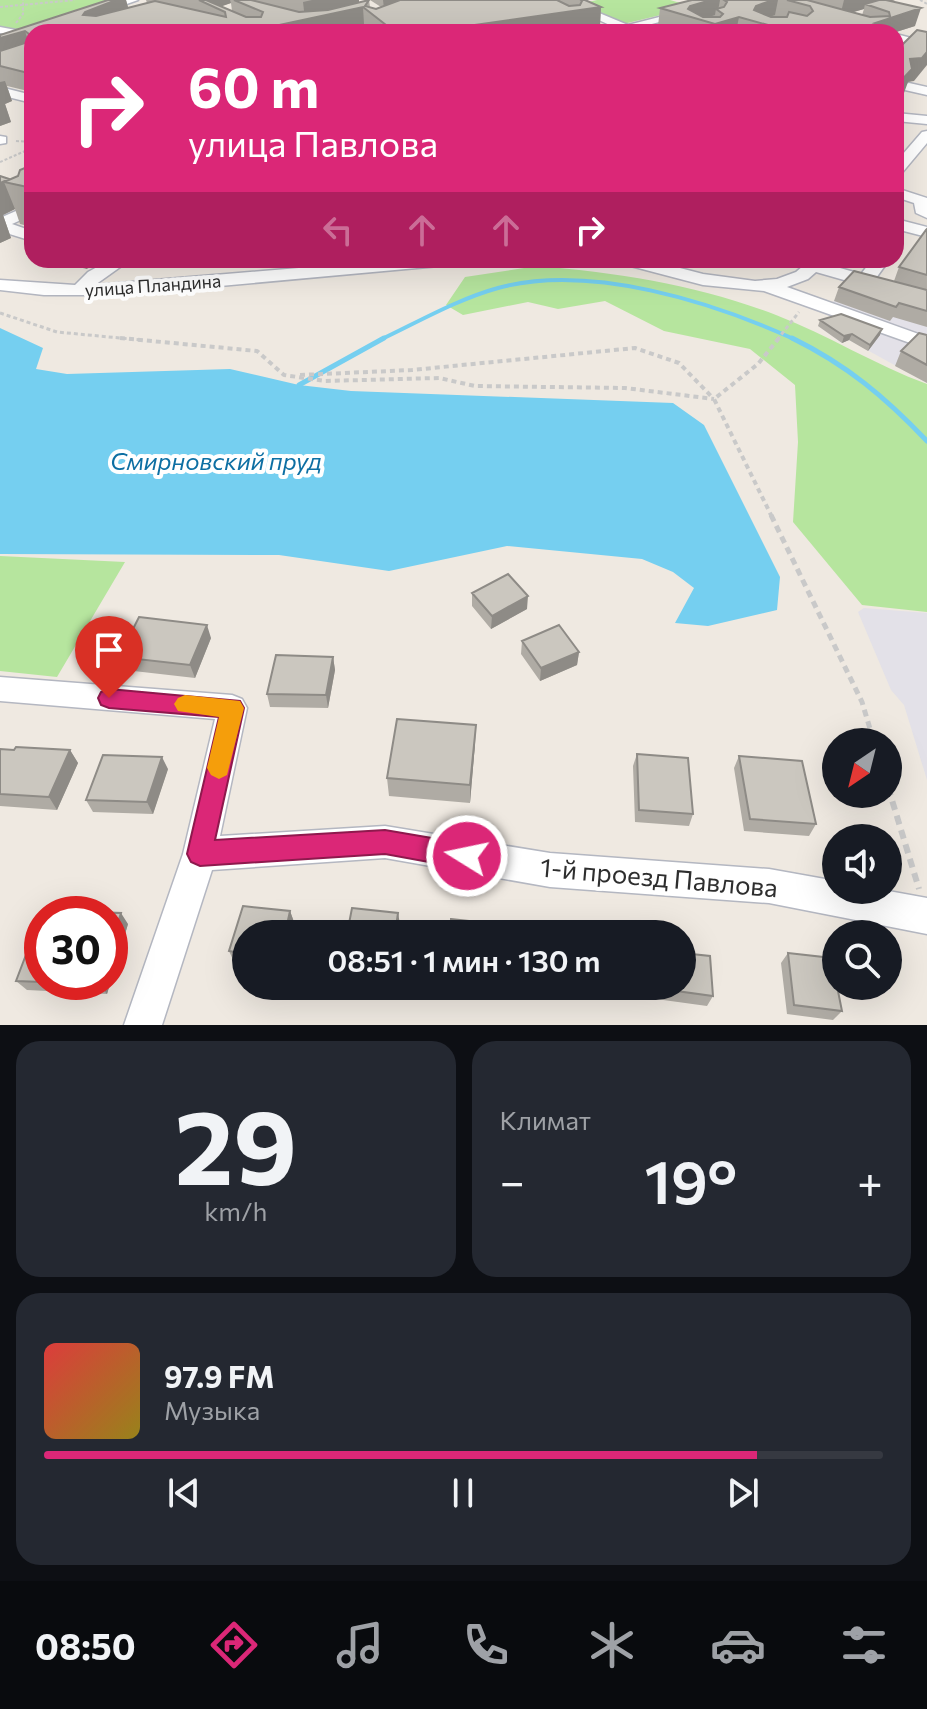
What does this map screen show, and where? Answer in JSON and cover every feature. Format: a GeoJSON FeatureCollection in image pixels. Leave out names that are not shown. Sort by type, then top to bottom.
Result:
{"type":"FeatureCollection","features":[{"type":"Feature","properties":{"kind":"street"},"geometry":{"type":"LineString","coordinates":[[60,24],[133,0]]}},
{"type":"Feature","properties":{"kind":"street"},"geometry":{"type":"LineString","coordinates":[[560,0],[615,24]]}},
{"type":"Feature","properties":{"kind":"street"},"geometry":{"type":"LineString","coordinates":[[645,23],[737,0]]}},
{"type":"Feature","properties":{"kind":"street"},"geometry":{"type":"LineString","coordinates":[[115,6],[140,11]]}},
{"type":"Feature","properties":{"kind":"street"},"geometry":{"type":"LineString","coordinates":[[549,6],[574,19]]}},
{"type":"Feature","properties":{"kind":"street"},"geometry":{"type":"LineString","coordinates":[[4,31],[24,32]]}},
{"type":"Feature","properties":{"kind":"street"},"geometry":{"type":"LineString","coordinates":[[0,44],[24,36]]}},
{"type":"Feature","properties":{"kind":"street"},"geometry":{"type":"LineString","coordinates":[[904,39],[927,45]]}},
{"type":"Feature","properties":{"kind":"street"},"geometry":{"type":"LineString","coordinates":[[908,51],[927,45]]}},
{"type":"Feature","properties":{"kind":"street"},"geometry":{"type":"LineString","coordinates":[[909,87],[927,91]]}},
{"type":"Feature","properties":{"kind":"street"},"geometry":{"type":"LineString","coordinates":[[0,91],[24,97]]}},
{"type":"Feature","properties":{"kind":"street"},"geometry":{"type":"LineString","coordinates":[[904,118],[927,120]]}},
{"type":"Feature","properties":{"kind":"street"},"geometry":{"type":"LineString","coordinates":[[904,162],[927,135]]}},
{"type":"Feature","properties":{"kind":"street"},"geometry":{"type":"LineString","coordinates":[[904,195],[922,201],[921,210],[927,213]]}},
{"type":"Feature","properties":{"kind":"street"},"geometry":{"type":"LineString","coordinates":[[0,225],[24,213]]}},
{"type":"Feature","properties":{"kind":"street"},"geometry":{"type":"LineString","coordinates":[[0,225],[24,233]]}},
{"type":"Feature","properties":{"kind":"street"},"geometry":{"type":"LineString","coordinates":[[904,226],[927,232]]}},
{"type":"Feature","properties":{"kind":"street"},"geometry":{"type":"LineString","coordinates":[[78,291],[108,268]]}},
{"type":"Feature","properties":{"kind":"street","name":"улица Пландина"},"geometry":{"type":"LineString","coordinates":[[0,285],[78,291],[121,290],[291,268]]}},
{"type":"Feature","properties":{"kind":"street"},"geometry":{"type":"LineString","coordinates":[[677,268],[725,282],[770,287],[927,343]]}},
{"type":"Feature","properties":{"kind":"street"},"geometry":{"type":"LineString","coordinates":[[770,287],[787,284],[811,268]]}},
{"type":"Feature","properties":{"kind":"street"},"geometry":{"type":"LineString","coordinates":[[831,268],[890,288]]}},
{"type":"Feature","properties":{"kind":"street"},"geometry":{"type":"LineString","coordinates":[[865,281],[875,268]]}},
{"type":"Feature","properties":{"kind":"street"},"geometry":{"type":"LineString","coordinates":[[0,689],[232,708],[200,854],[143,1025]]}},
{"type":"Feature","properties":{"kind":"street","name":"1-й проезд Павлова"},"geometry":{"type":"LineString","coordinates":[[200,854],[385,842],[550,870],[769,886],[925,908]]}},
{"type":"Feature","properties":{"kind":"path"},"geometry":{"type":"LineString","coordinates":[[4,31],[23,14],[23,0]]}},
{"type":"Feature","properties":{"kind":"path"},"geometry":{"type":"LineString","coordinates":[[0,7],[75,0]]}},
{"type":"Feature","properties":{"kind":"path"},"geometry":{"type":"LineString","coordinates":[[920,0],[927,4]]}},
{"type":"Feature","properties":{"kind":"path"},"geometry":{"type":"LineString","coordinates":[[0,162],[24,152]]}},
{"type":"Feature","properties":{"kind":"path"},"geometry":{"type":"LineString","coordinates":[[0,313],[57,332],[257,351],[284,375],[325,381],[439,378],[475,386],[625,388],[714,399],[758,364],[809,300]]}},
{"type":"Feature","properties":{"kind":"path"},"geometry":{"type":"LineString","coordinates":[[284,375],[412,370],[635,348],[676,360],[714,399],[862,702],[870,728]]}},
{"type":"Feature","properties":{"kind":"path"},"geometry":{"type":"LineString","coordinates":[[894,808],[925,908]]}},
{"type":"Feature","properties":{"kind":"shaded area"},"geometry":{"type":"Polygon","coordinates":[[[851,283],[927,318],[927,383],[849,340],[842,343],[818,326],[838,321],[830,305],[851,283]]]}},
{"type":"Feature","properties":{"kind":"shaded area"},"geometry":{"type":"Polygon","coordinates":[[[864,608],[927,613],[927,780],[904,705],[891,690],[858,612],[864,608]]]}},
{"type":"Feature","properties":{"kind":"green space"},"geometry":{"type":"Polygon","coordinates":[[[0,0],[111,0],[36,24],[24,24],[24,28],[11,32],[0,30],[0,0]]]}},
{"type":"Feature","properties":{"kind":"green space"},"geometry":{"type":"Polygon","coordinates":[[[597,0],[670,0],[694,7],[617,24],[575,5],[597,0]]]}},
{"type":"Feature","properties":{"kind":"green space"},"geometry":{"type":"Polygon","coordinates":[[[524,268],[558,268],[688,288],[776,315],[927,384],[927,612],[862,605],[793,522],[798,442],[795,385],[750,349],[664,331],[605,301],[558,309],[528,302],[463,315],[446,305],[465,277],[524,268]]]}},
{"type":"Feature","properties":{"kind":"green space"},"geometry":{"type":"Polygon","coordinates":[[[0,556],[125,562],[57,677],[0,671],[0,556]]]}},
{"type":"Feature","properties":{"kind":"water","name":"Смирновский пруд"},"geometry":{"type":"Polygon","coordinates":[[[0,328],[43,348],[36,369],[67,374],[230,369],[299,385],[351,391],[673,403],[704,425],[780,577],[777,610],[708,626],[675,623],[694,588],[673,572],[642,559],[507,546],[389,571],[279,555],[0,554],[0,328]]]}},
{"type":"Feature","properties":{"kind":"building"},"geometry":{"type":"Polygon","coordinates":[[[108,0],[116,0],[83,15],[96,16],[155,1],[226,17],[225,12],[199,0],[246,17],[261,17],[263,12],[234,0],[251,0],[299,12],[328,10],[369,0],[365,6],[376,9],[400,0],[557,0],[569,6],[580,5],[581,0],[585,0],[601,7],[481,24],[385,24],[363,7],[284,24],[34,24],[108,0]]]}},
{"type":"Feature","properties":{"kind":"building"},"geometry":{"type":"Polygon","coordinates":[[[692,0],[711,0],[688,9],[703,17],[720,17],[723,14],[716,9],[724,7],[727,2],[724,0],[773,0],[756,6],[754,10],[771,17],[787,17],[789,12],[807,16],[813,11],[810,6],[787,0],[807,0],[870,17],[890,16],[889,12],[865,4],[879,0],[921,8],[875,23],[879,24],[764,24],[739,17],[715,24],[660,8],[692,0]]]}},
{"type":"Feature","properties":{"kind":"building"},"geometry":{"type":"Polygon","coordinates":[[[24,27],[24,31],[0,38],[0,35],[24,27]]]}},
{"type":"Feature","properties":{"kind":"building"},"geometry":{"type":"Polygon","coordinates":[[[917,30],[927,32],[927,52],[922,58],[910,59],[912,69],[904,78],[904,43],[917,30]]]}},
{"type":"Feature","properties":{"kind":"building"},"geometry":{"type":"Polygon","coordinates":[[[24,43],[24,72],[0,66],[0,51],[24,43]]]}},
{"type":"Feature","properties":{"kind":"building"},"geometry":{"type":"Polygon","coordinates":[[[24,168],[24,186],[4,182],[18,176],[24,168]]]}},
{"type":"Feature","properties":{"kind":"building"},"geometry":{"type":"Polygon","coordinates":[[[926,230],[927,275],[902,268],[904,260],[926,230]]]}},
{"type":"Feature","properties":{"kind":"building"},"geometry":{"type":"Polygon","coordinates":[[[854,271],[927,290],[927,311],[899,303],[896,307],[839,287],[854,271]]]}},
{"type":"Feature","properties":{"kind":"building"},"geometry":{"type":"Polygon","coordinates":[[[841,314],[882,329],[870,345],[852,334],[844,336],[820,320],[841,314]]]}},
{"type":"Feature","properties":{"kind":"building"},"geometry":{"type":"Polygon","coordinates":[[[919,333],[927,335],[927,365],[901,351],[919,333]]]}},
{"type":"Feature","properties":{"kind":"building"},"geometry":{"type":"Polygon","coordinates":[[[508,574],[528,596],[492,616],[472,593],[508,574]]]}},
{"type":"Feature","properties":{"kind":"building"},"geometry":{"type":"Polygon","coordinates":[[[139,617],[207,625],[190,665],[119,657],[139,617]]]}},
{"type":"Feature","properties":{"kind":"building"},"geometry":{"type":"Polygon","coordinates":[[[559,625],[579,652],[541,668],[522,641],[559,625]]]}},
{"type":"Feature","properties":{"kind":"building"},"geometry":{"type":"Polygon","coordinates":[[[276,655],[333,657],[326,695],[267,694],[276,655]]]}},
{"type":"Feature","properties":{"kind":"building"},"geometry":{"type":"Polygon","coordinates":[[[397,719],[476,725],[470,785],[387,778],[397,719]]]}},
{"type":"Feature","properties":{"kind":"building"},"geometry":{"type":"Polygon","coordinates":[[[16,747],[70,750],[49,797],[0,794],[0,749],[14,750],[16,747]]]}},
{"type":"Feature","properties":{"kind":"building"},"geometry":{"type":"Polygon","coordinates":[[[637,754],[688,758],[693,814],[639,810],[637,754]]]}},
{"type":"Feature","properties":{"kind":"building"},"geometry":{"type":"Polygon","coordinates":[[[103,755],[162,757],[147,802],[86,800],[103,755]]]}},
{"type":"Feature","properties":{"kind":"building"},"geometry":{"type":"Polygon","coordinates":[[[739,756],[802,761],[816,824],[750,819],[739,756]]]}},
{"type":"Feature","properties":{"kind":"building"},"geometry":{"type":"Polygon","coordinates":[[[243,906],[290,911],[288,920],[239,920],[243,906]]]}},
{"type":"Feature","properties":{"kind":"building"},"geometry":{"type":"Polygon","coordinates":[[[352,908],[398,913],[397,920],[350,920],[352,908]]]}},
{"type":"Feature","properties":{"kind":"building"},"geometry":{"type":"Polygon","coordinates":[[[788,953],[822,957],[822,1000],[840,1000],[842,1011],[794,1005],[788,953]]]}},
{"type":"Feature","properties":{"kind":"building"},"geometry":{"type":"Polygon","coordinates":[[[696,954],[710,956],[713,996],[696,994],[696,954]]]}},
{"type":"Feature","properties":{"kind":"building"},"geometry":{"type":"Polygon","coordinates":[[[24,960],[24,981],[16,981],[24,960]]]}},
{"type":"Feature","properties":{"kind":"waterway"},"geometry":{"type":"LineString","coordinates":[[383,339],[453,305],[498,288],[534,281],[572,280],[611,283],[689,300],[794,339]]}},
{"type":"Feature","properties":{"kind":"waterway"},"geometry":{"type":"LineString","coordinates":[[299,385],[383,339]]}},
{"type":"Feature","properties":{"kind":"waterway"},"geometry":{"type":"LineString","coordinates":[[794,339],[864,383],[927,441]]}},
{"type":"Feature","properties":{"kind":"slow traffic"},"geometry":{"type":"LineString","coordinates":[[185,704],[232,708],[219,768]]}},
{"type":"Feature","properties":{"kind":"route"},"geometry":{"type":"LineString","coordinates":[[109,698],[232,708],[200,854],[385,842],[467,856]]}}]}
